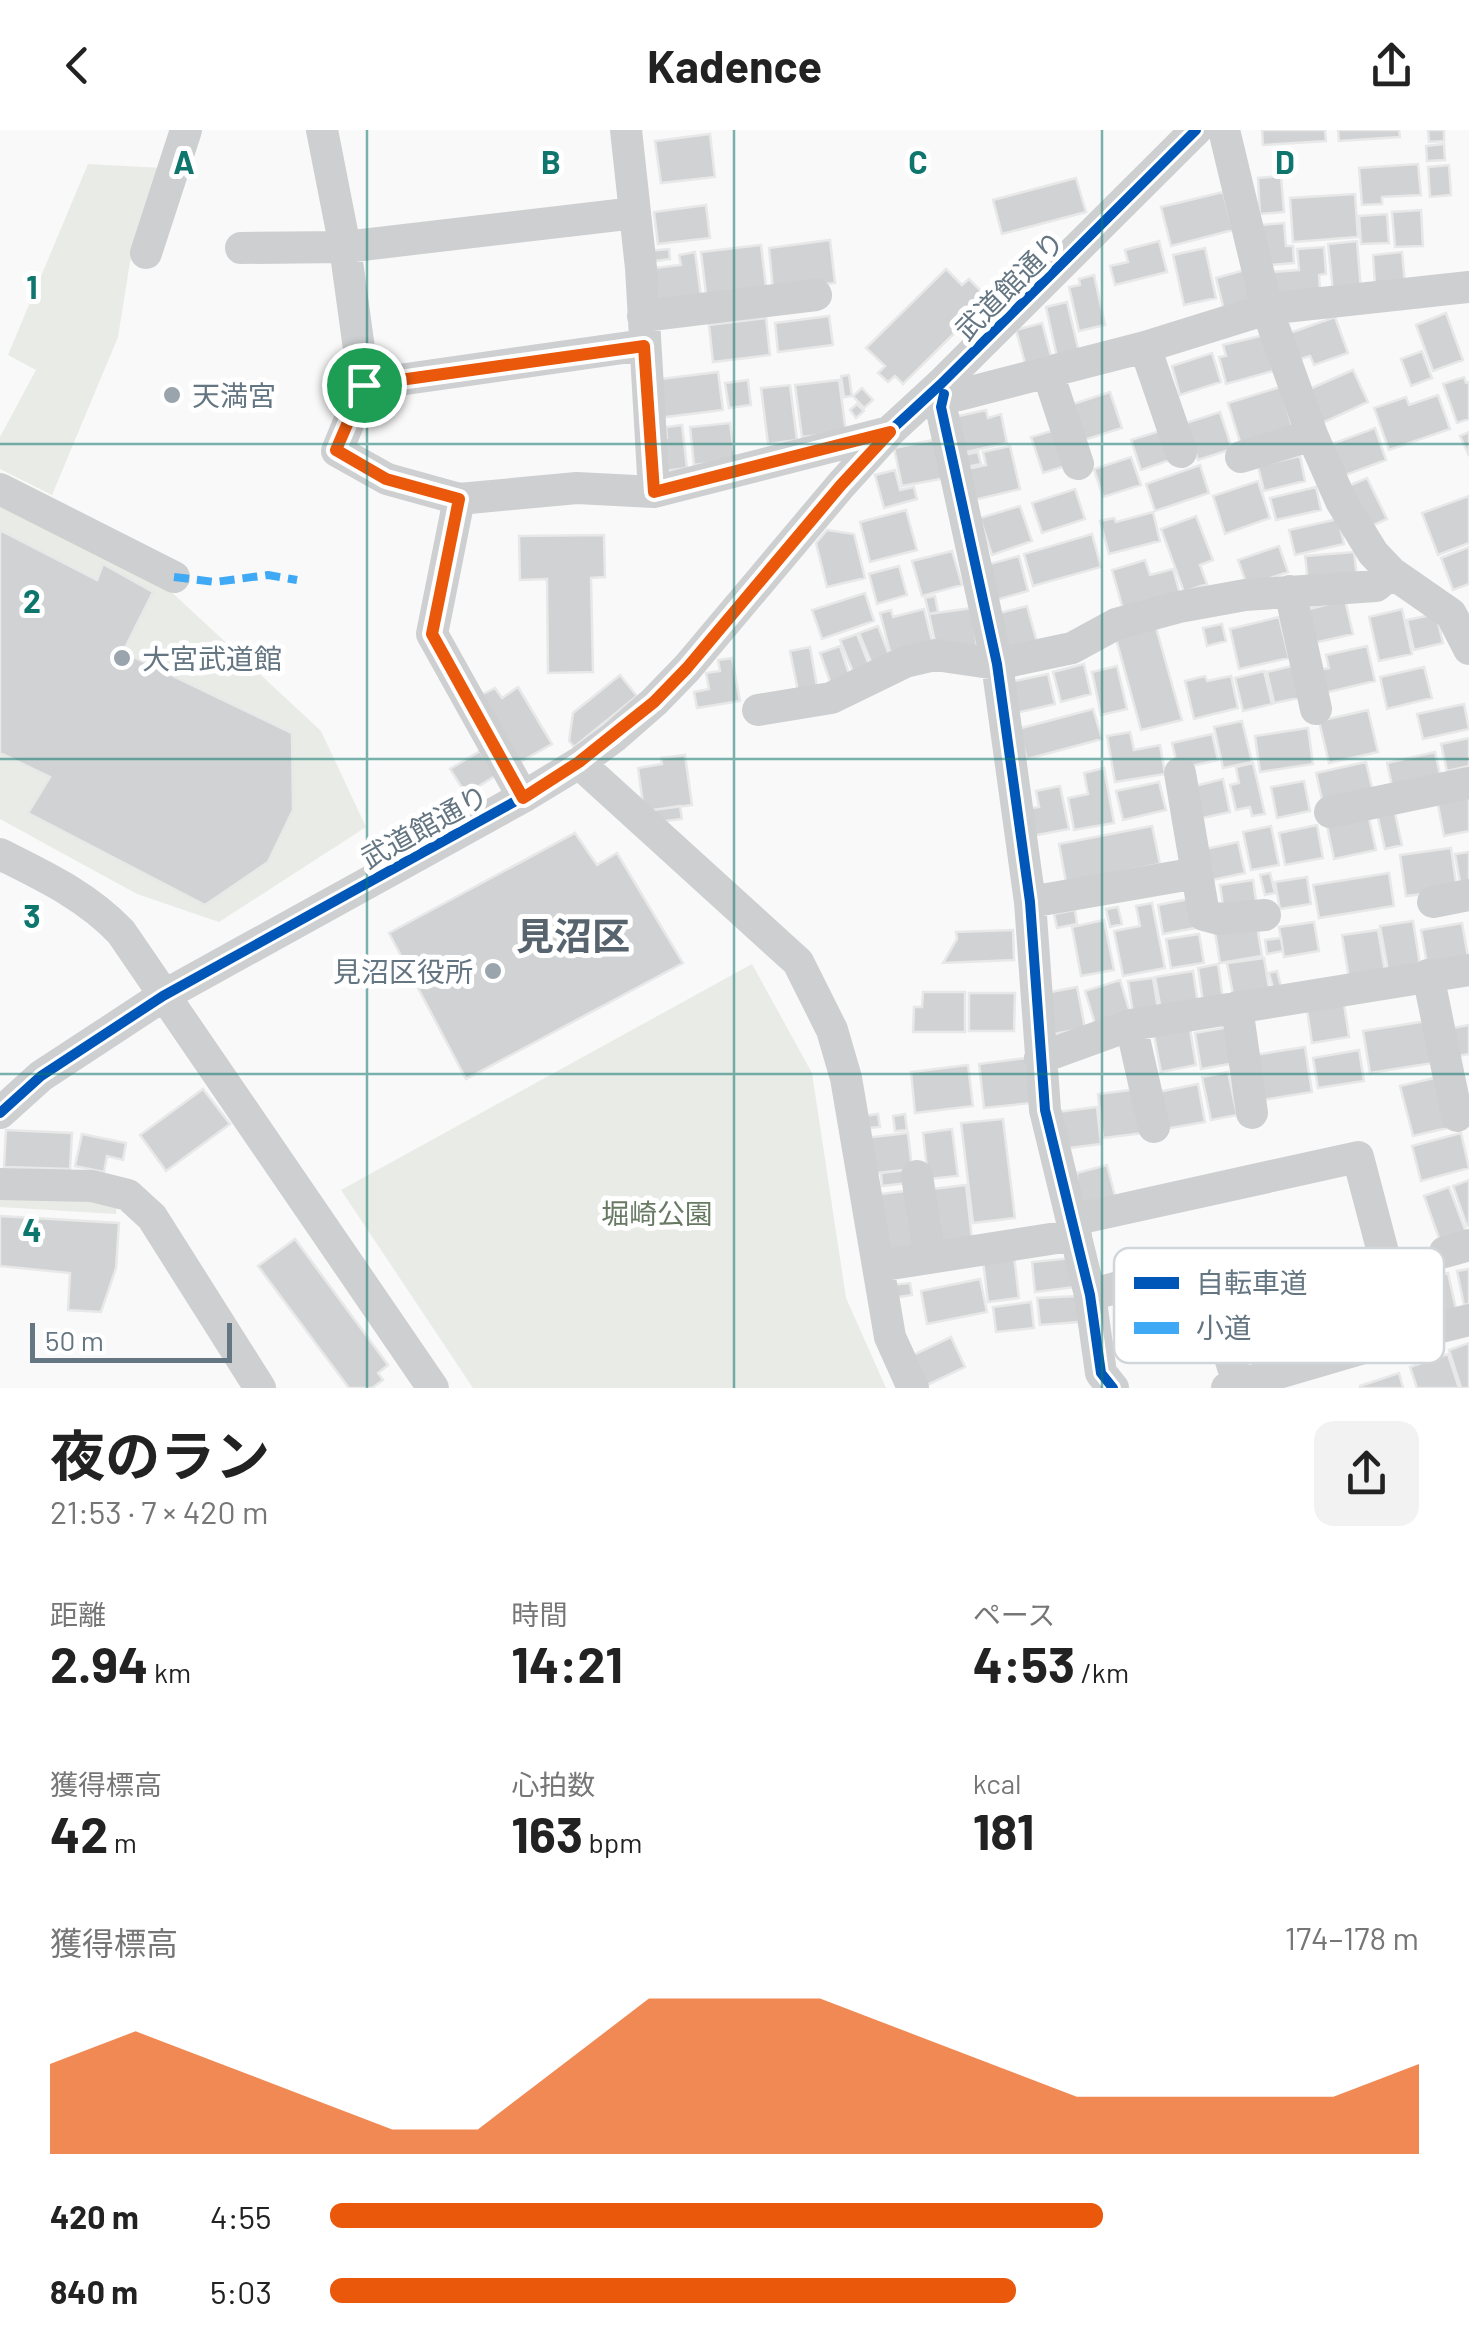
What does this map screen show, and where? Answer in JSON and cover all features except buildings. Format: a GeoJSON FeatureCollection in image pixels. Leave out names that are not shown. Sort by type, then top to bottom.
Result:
{"type":"FeatureCollection","features":[{"type":"Feature","properties":{"kind":"street"},"geometry":{"type":"LineString","coordinates":[[146,254],[186,130]]}},
{"type":"Feature","properties":{"kind":"street"},"geometry":{"type":"LineString","coordinates":[[322,130],[346,247],[364,385],[336,450],[386,479],[459,499],[577,488],[654,492],[890,432]]}},
{"type":"Feature","properties":{"kind":"street"},"geometry":{"type":"LineString","coordinates":[[626,130],[641,268],[654,492]]}},
{"type":"Feature","properties":{"kind":"street","name":"武道館通り"},"geometry":{"type":"LineString","coordinates":[[0,1113],[41,1076],[163,996],[523,798],[579,762],[654,702],[890,432],[942,389],[1196,130]]}},
{"type":"Feature","properties":{"kind":"street"},"geometry":{"type":"LineString","coordinates":[[1224,130],[1267,309],[1312,434],[1342,501],[1373,554],[1392,572],[1460,611],[1469,649]]}},
{"type":"Feature","properties":{"kind":"street"},"geometry":{"type":"LineString","coordinates":[[241,248],[346,247],[635,213]]}},
{"type":"Feature","properties":{"kind":"street"},"geometry":{"type":"LineString","coordinates":[[1113,1388],[1101,1374],[1090,1295],[1045,1110],[1030,902],[997,664],[941,407],[942,389],[959,395],[1146,347],[1267,309],[1469,287]]}},
{"type":"Feature","properties":{"kind":"street"},"geometry":{"type":"LineString","coordinates":[[364,385],[816,295]]}},
{"type":"Feature","properties":{"kind":"street"},"geometry":{"type":"LineString","coordinates":[[1146,347],[1181,452]]}},
{"type":"Feature","properties":{"kind":"street"},"geometry":{"type":"LineString","coordinates":[[1048,373],[1078,464]]}},
{"type":"Feature","properties":{"kind":"street"},"geometry":{"type":"LineString","coordinates":[[1240,457],[1312,434]]}},
{"type":"Feature","properties":{"kind":"street"},"geometry":{"type":"LineString","coordinates":[[0,489],[174,577]]}},
{"type":"Feature","properties":{"kind":"street"},"geometry":{"type":"LineString","coordinates":[[459,499],[432,634],[523,798]]}},
{"type":"Feature","properties":{"kind":"street"},"geometry":{"type":"LineString","coordinates":[[758,710],[831,698],[906,662],[935,655],[997,664],[1072,648],[1116,624],[1178,607],[1245,595],[1376,586],[1392,572]]}},
{"type":"Feature","properties":{"kind":"street"},"geometry":{"type":"LineString","coordinates":[[1290,592],[1316,709]]}},
{"type":"Feature","properties":{"kind":"street"},"geometry":{"type":"LineString","coordinates":[[579,762],[798,962],[832,1030],[846,1078],[890,1338],[914,1388]]}},
{"type":"Feature","properties":{"kind":"street"},"geometry":{"type":"LineString","coordinates":[[1180,773],[1204,915],[1218,919],[1265,915]]}},
{"type":"Feature","properties":{"kind":"street"},"geometry":{"type":"LineString","coordinates":[[1330,812],[1469,782]]}},
{"type":"Feature","properties":{"kind":"street"},"geometry":{"type":"LineString","coordinates":[[0,854],[77,894],[121,932],[434,1388]]}},
{"type":"Feature","properties":{"kind":"street"},"geometry":{"type":"LineString","coordinates":[[1030,902],[1198,873]]}},
{"type":"Feature","properties":{"kind":"street"},"geometry":{"type":"LineString","coordinates":[[1433,902],[1469,895]]}},
{"type":"Feature","properties":{"kind":"street"},"geometry":{"type":"LineString","coordinates":[[1040,1058],[1130,1025],[1469,970]]}},
{"type":"Feature","properties":{"kind":"street"},"geometry":{"type":"LineString","coordinates":[[1428,975],[1457,1116]]}},
{"type":"Feature","properties":{"kind":"street"},"geometry":{"type":"LineString","coordinates":[[1237,1007],[1252,1113]]}},
{"type":"Feature","properties":{"kind":"street"},"geometry":{"type":"LineString","coordinates":[[1130,1025],[1154,1127]]}},
{"type":"Feature","properties":{"kind":"street"},"geometry":{"type":"LineString","coordinates":[[878,1266],[1074,1227],[1358,1157],[1382,1248]]}},
{"type":"Feature","properties":{"kind":"street"},"geometry":{"type":"LineString","coordinates":[[918,1176],[930,1258]]}},
{"type":"Feature","properties":{"kind":"street"},"geometry":{"type":"LineString","coordinates":[[0,1184],[92,1186],[128,1195],[152,1218],[260,1388]]}},
{"type":"Feature","properties":{"kind":"street"},"geometry":{"type":"LineString","coordinates":[[1090,1295],[1114,1288]]}},
{"type":"Feature","properties":{"kind":"street"},"geometry":{"type":"LineString","coordinates":[[1444,1326],[1469,1320]]}},
{"type":"Feature","properties":{"kind":"street"},"geometry":{"type":"LineString","coordinates":[[1232,1386],[1312,1363]]}},
{"type":"Feature","properties":{"kind":"green space"},"geometry":{"type":"Polygon","coordinates":[[[88,164],[163,168],[130,262],[118,337],[52,495],[0,469],[0,437],[36,370],[8,355],[88,164]]]}},
{"type":"Feature","properties":{"kind":"green space","name":"大宮武道館"},"geometry":{"type":"Polygon","coordinates":[[[0,501],[165,586],[321,731],[366,827],[219,922],[137,894],[0,819],[0,501]]]}},
{"type":"Feature","properties":{"kind":"green space","name":"堀崎公園"},"geometry":{"type":"Polygon","coordinates":[[[752,964],[812,1073],[846,1298],[886,1388],[473,1388],[341,1190],[752,964]]]}},
{"type":"Feature","properties":{"kind":"green space"},"geometry":{"type":"Polygon","coordinates":[[[0,1191],[117,1198],[116,1214],[0,1207],[0,1191]]]}},
{"type":"Feature","properties":{"kind":"marked path"},"geometry":{"type":"LineString","coordinates":[[174,577],[215,582],[268,575],[297,580]]}},
{"type":"Feature","properties":{"kind":"cycle path"},"geometry":{"type":"LineString","coordinates":[[0,1113],[41,1076],[163,996],[523,797],[614,737],[687,668],[890,431],[1196,130]]}},
{"type":"Feature","properties":{"kind":"cycle path"},"geometry":{"type":"LineString","coordinates":[[944,394],[941,407],[997,664],[1030,902],[1045,1110],[1090,1295],[1101,1373],[1113,1388]]}},
{"type":"Feature","properties":{"kind":"place","name":"天満宮"},"geometry":{"type":"Point","coordinates":[172,395]}},
{"type":"Feature","properties":{"kind":"place","name":"大宮武道館"},"geometry":{"type":"Point","coordinates":[122,658]}},
{"type":"Feature","properties":{"kind":"place","name":"見沼区役所"},"geometry":{"type":"Point","coordinates":[493,971]}},
{"type":"Feature","properties":{"kind":"district","name":"見沼区"},"geometry":{"type":"Point","coordinates":[573,935]}},
{"type":"Feature","properties":{"kind":"route"},"geometry":{"type":"LineString","coordinates":[[644,346],[654,492],[890,432],[654,702],[579,762],[523,798],[432,634],[459,499],[386,479],[336,450],[364,385],[644,346]]}}]}
